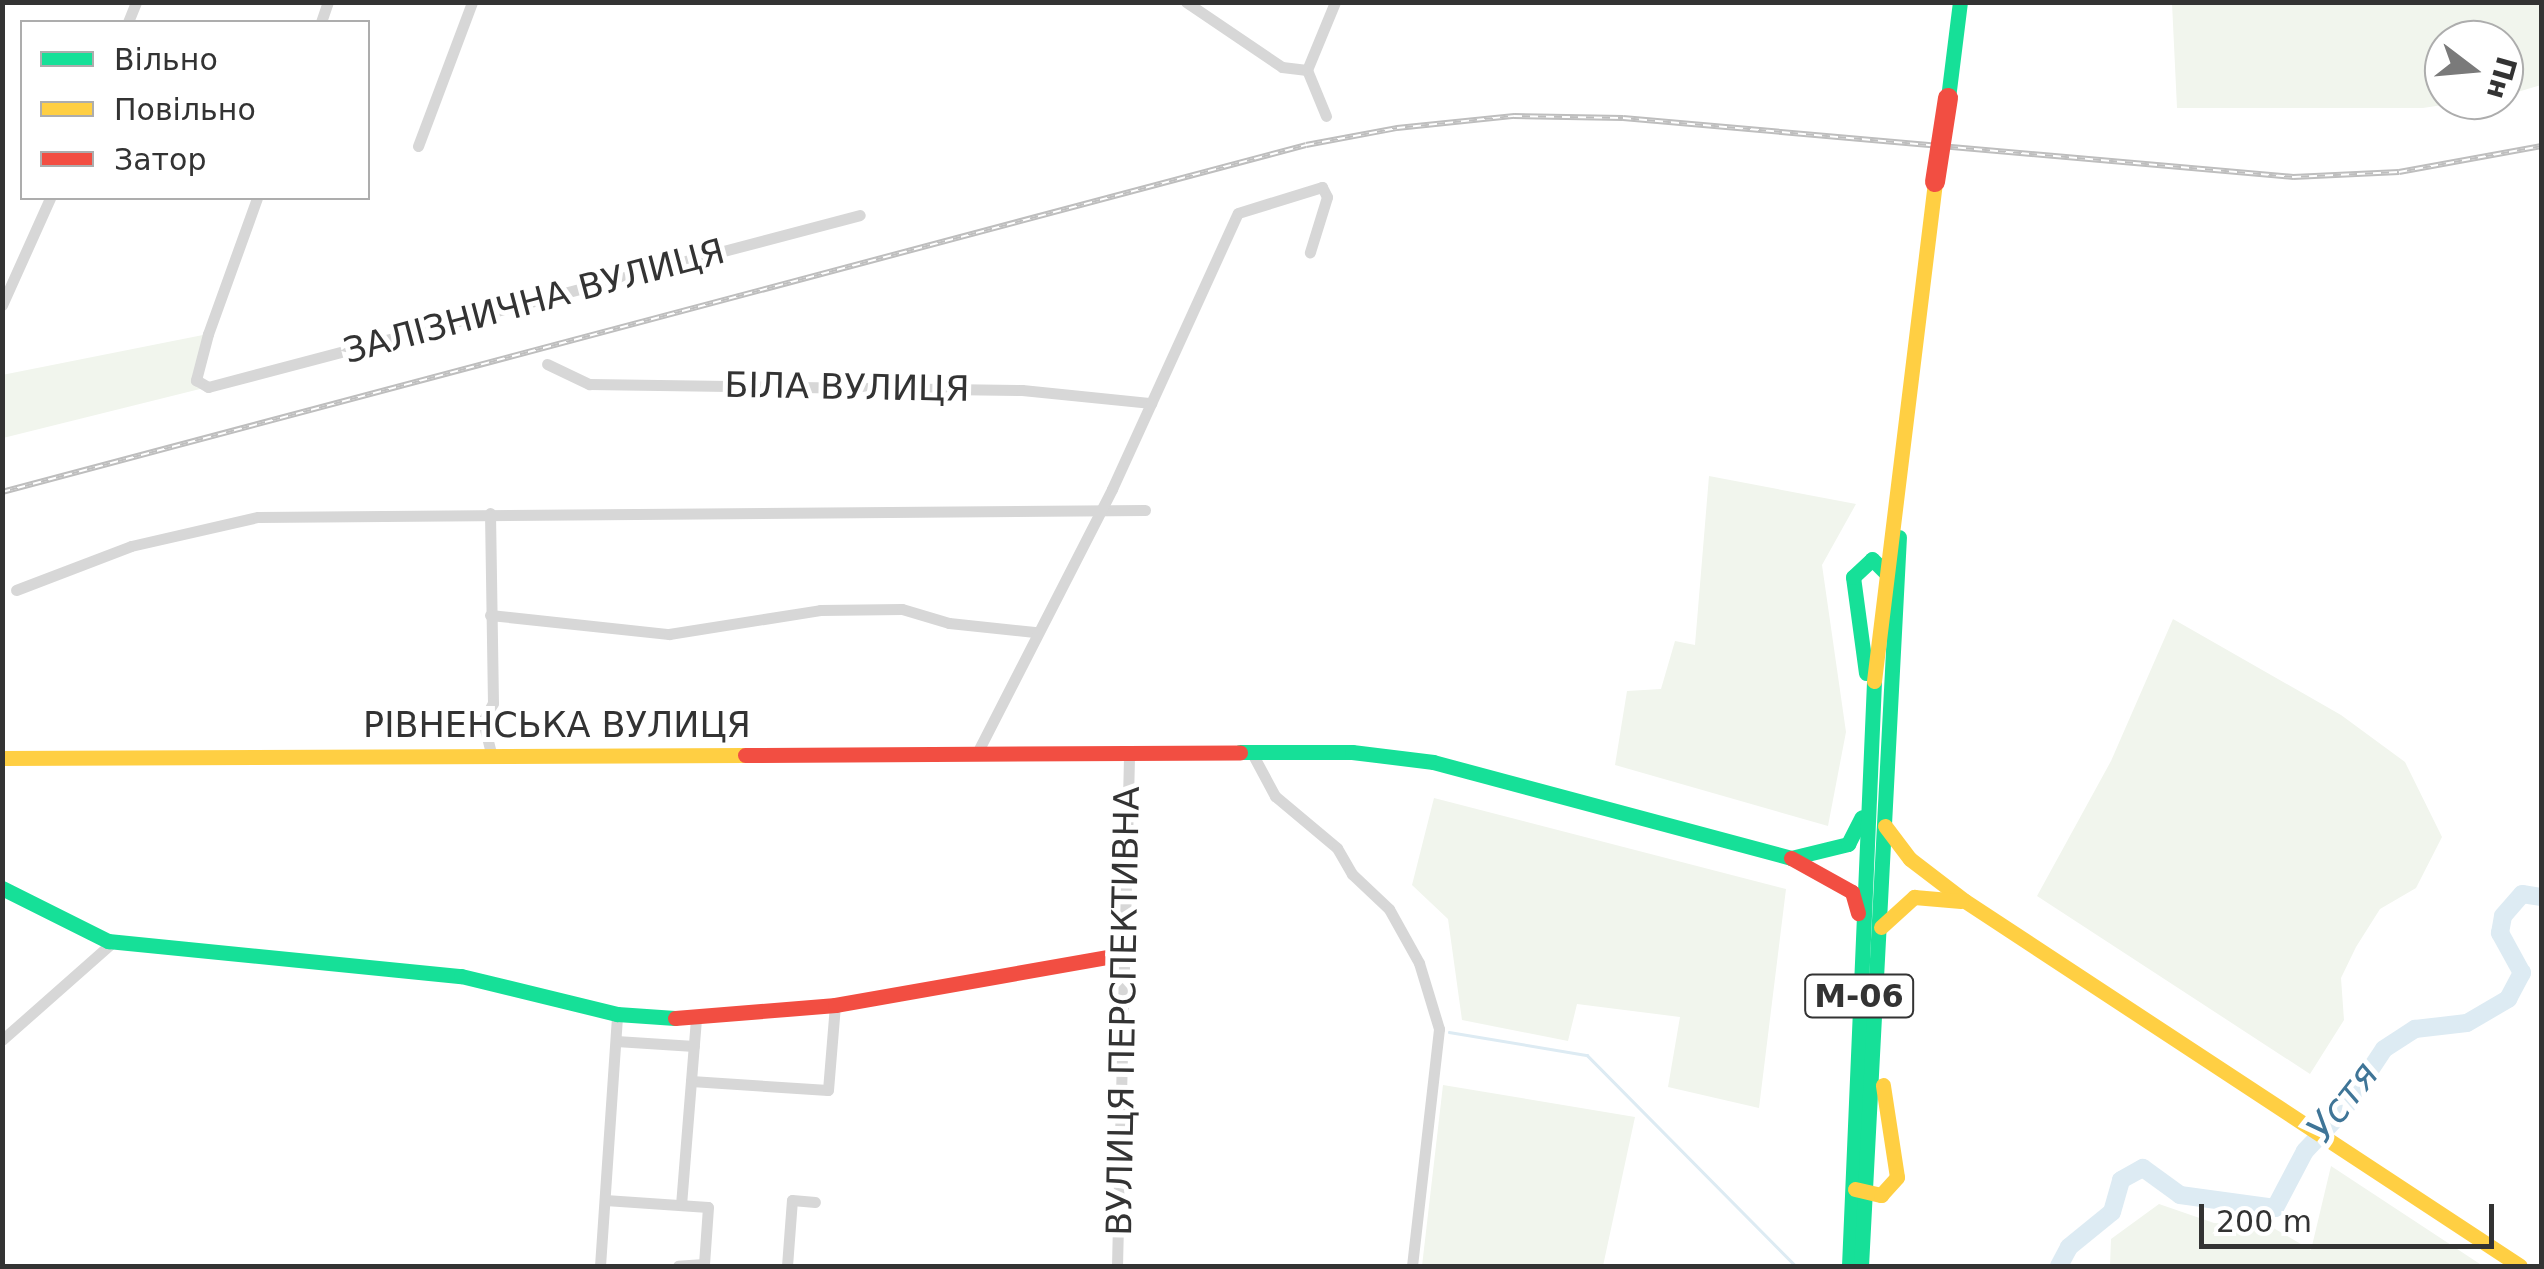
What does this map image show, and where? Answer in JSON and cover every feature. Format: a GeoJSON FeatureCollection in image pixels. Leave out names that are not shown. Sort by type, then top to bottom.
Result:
{"type":"FeatureCollection","features":[{"type":"Feature","properties":{"kind":"main road","name":"М-06"},"geometry":{"type":"LineString","coordinates":[[1861,1266],[1861,942],[1870,702],[1884,564],[1960,2]]}},
{"type":"Feature","properties":{"kind":"main road","name":"М-06"},"geometry":{"type":"LineString","coordinates":[[1849,1266],[1876,1050],[1906,405]]}},
{"type":"Feature","properties":{"kind":"main road"},"geometry":{"type":"LineString","coordinates":[[1870,702],[1853,577],[1867,560],[1884,564],[1897,591]]}},
{"type":"Feature","properties":{"kind":"main road","name":"РІВНЕНСЬКА ВУЛИЦЯ"},"geometry":{"type":"LineString","coordinates":[[2,758],[1352,752],[1434,762],[1791,858]]}},
{"type":"Feature","properties":{"kind":"main road"},"geometry":{"type":"LineString","coordinates":[[1791,858],[1848,844],[1866,806]]}},
{"type":"Feature","properties":{"kind":"main road"},"geometry":{"type":"LineString","coordinates":[[1885,826],[1910,859],[1965,901],[2520,1266]]}},
{"type":"Feature","properties":{"kind":"main road"},"geometry":{"type":"LineString","coordinates":[[1791,858],[1852,892],[1861,942]]}},
{"type":"Feature","properties":{"kind":"main road"},"geometry":{"type":"LineString","coordinates":[[2,888],[114,941],[461,976],[618,1014],[696,1020],[834,1005],[1124,954]]}},
{"type":"Feature","properties":{"kind":"main road"},"geometry":{"type":"LineString","coordinates":[[1881,927],[1914,897],[1965,901]]}},
{"type":"Feature","properties":{"kind":"main road"},"geometry":{"type":"LineString","coordinates":[[1858,1190],[1881,1195],[1898,1172],[1876,1050]]}},
{"type":"Feature","properties":{"kind":"street"},"geometry":{"type":"LineString","coordinates":[[418,146],[472,2]]}},
{"type":"Feature","properties":{"kind":"street"},"geometry":{"type":"LineString","coordinates":[[1186,2],[1282,67],[1307,70]]}},
{"type":"Feature","properties":{"kind":"street"},"geometry":{"type":"LineString","coordinates":[[1326,116],[1307,70],[1335,2]]}},
{"type":"Feature","properties":{"kind":"street"},"geometry":{"type":"LineString","coordinates":[[976,755],[1035,632],[1100,511],[1238,212],[1322,187],[1328,197],[1310,252]]}},
{"type":"Feature","properties":{"kind":"street"},"geometry":{"type":"LineString","coordinates":[[2,305],[49,200]]}},
{"type":"Feature","properties":{"kind":"street","name":"ЗАЛІЗНИЧНА ВУЛИЦЯ"},"geometry":{"type":"LineString","coordinates":[[256,200],[200,364],[196,380],[208,387],[860,215]]}},
{"type":"Feature","properties":{"kind":"street","name":"БІЛА ВУЛИЦЯ"},"geometry":{"type":"LineString","coordinates":[[547,364],[588,384],[1022,390],[1151,403]]}},
{"type":"Feature","properties":{"kind":"street"},"geometry":{"type":"LineString","coordinates":[[16,590],[131,546],[258,516],[1145,510]]}},
{"type":"Feature","properties":{"kind":"street"},"geometry":{"type":"LineString","coordinates":[[490,513],[493,703],[484,720],[492,758]]}},
{"type":"Feature","properties":{"kind":"street"},"geometry":{"type":"LineString","coordinates":[[490,615],[670,634],[820,610],[902,609],[948,622],[1035,632]]}},
{"type":"Feature","properties":{"kind":"street","name":"ВУЛИЦЯ ПЕРСПЕКТИВНА"},"geometry":{"type":"LineString","coordinates":[[1117,1266],[1124,954],[1120,755]]}},
{"type":"Feature","properties":{"kind":"street"},"geometry":{"type":"LineString","coordinates":[[1253,755],[1275,796],[1337,848],[1352,874],[1389,909],[1419,963],[1438,1029],[1412,1266]]}},
{"type":"Feature","properties":{"kind":"street"},"geometry":{"type":"LineString","coordinates":[[2,1040],[114,941]]}},
{"type":"Feature","properties":{"kind":"street"},"geometry":{"type":"LineString","coordinates":[[691,1081],[828,1090],[834,1005]]}},
{"type":"Feature","properties":{"kind":"street"},"geometry":{"type":"LineString","coordinates":[[600,1266],[618,1014]]}},
{"type":"Feature","properties":{"kind":"street"},"geometry":{"type":"LineString","coordinates":[[681,1205],[696,1020]]}},
{"type":"Feature","properties":{"kind":"street"},"geometry":{"type":"LineString","coordinates":[[616,1041],[694,1046]]}},
{"type":"Feature","properties":{"kind":"street"},"geometry":{"type":"LineString","coordinates":[[605,1200],[708,1206],[704,1264],[678,1266]]}},
{"type":"Feature","properties":{"kind":"street"},"geometry":{"type":"LineString","coordinates":[[787,1266],[792,1200],[814,1202]]}},
{"type":"Feature","properties":{"kind":"shaded area"},"geometry":{"type":"Polygon","coordinates":[[[2172,3],[2541,3],[2541,85],[2524,90],[2524,20],[2424,20],[2424,108],[2177,108],[2172,3]]]}},
{"type":"Feature","properties":{"kind":"shaded area"},"geometry":{"type":"Polygon","coordinates":[[[208,334],[196,380],[208,387],[3,438],[2,375],[208,334]]]}},
{"type":"Feature","properties":{"kind":"shaded area"},"geometry":{"type":"Polygon","coordinates":[[[1709,476],[1856,504],[1822,565],[1846,732],[1828,826],[1615,765],[1627,691],[1661,689],[1675,641],[1695,645],[1709,476]]]}},
{"type":"Feature","properties":{"kind":"shaded area"},"geometry":{"type":"Polygon","coordinates":[[[2173,619],[2341,715],[2405,762],[2442,837],[2416,888],[2380,909],[2356,947],[2341,978],[2344,1020],[2310,1074],[2037,896],[2111,761],[2173,619]]]}},
{"type":"Feature","properties":{"kind":"shaded area"},"geometry":{"type":"Polygon","coordinates":[[[1434,798],[1786,889],[1759,1108],[1668,1087],[1680,1017],[1577,1004],[1568,1041],[1462,1020],[1448,919],[1412,885],[1434,798]]]}},
{"type":"Feature","properties":{"kind":"shaded area"},"geometry":{"type":"Polygon","coordinates":[[[1443,1085],[1635,1117],[1603,1266],[1422,1266],[1443,1085]]]}},
{"type":"Feature","properties":{"kind":"shaded area"},"geometry":{"type":"Polygon","coordinates":[[[2331,1166],[2483,1266],[2110,1266],[2111,1239],[2159,1204],[2214,1223],[2270,1226],[2311,1250],[2331,1166]]]}},
{"type":"Feature","properties":{"kind":"waterway","name":"Устя"},"geometry":{"type":"LineString","coordinates":[[2059,1266],[2069,1247],[2112,1212],[2121,1180],[2143,1168],[2180,1195],[2275,1208],[2305,1151],[2343,1111],[2384,1049],[2415,1029],[2467,1023],[2508,999],[2522,973],[2500,933],[2503,916],[2522,894],[2542,897]]}},
{"type":"Feature","properties":{"kind":"waterway"},"geometry":{"type":"LineString","coordinates":[[1449,1032],[1587,1055],[1796,1266]]}},
{"type":"Feature","properties":{"kind":"railway"},"geometry":{"type":"LineString","coordinates":[[2,492],[1306,145],[1397,128],[1514,116],[1623,118],[2293,177],[2399,172],[2542,146]]}},
{"type":"Feature","properties":{"kind":"traffic: fast"},"geometry":{"type":"LineString","coordinates":[[1948,98],[1960,2]]}},
{"type":"Feature","properties":{"kind":"traffic: fast"},"geometry":{"type":"LineString","coordinates":[[1861,1266],[1899,537]]}},
{"type":"Feature","properties":{"kind":"traffic: fast"},"geometry":{"type":"LineString","coordinates":[[1866,673],[1853,577],[1872,559],[1889,576]]}},
{"type":"Feature","properties":{"kind":"traffic: fast"},"geometry":{"type":"LineString","coordinates":[[1849,1266],[1874,681]]}},
{"type":"Feature","properties":{"kind":"traffic: fast"},"geometry":{"type":"LineString","coordinates":[[1240,752],[1352,752],[1433,762],[1791,858]]}},
{"type":"Feature","properties":{"kind":"traffic: fast"},"geometry":{"type":"LineString","coordinates":[[1791,858],[1848,844],[1862,817]]}},
{"type":"Feature","properties":{"kind":"traffic: fast"},"geometry":{"type":"LineString","coordinates":[[2,888],[108,941],[461,976],[617,1014],[675,1018]]}},
{"type":"Feature","properties":{"kind":"traffic: slow"},"geometry":{"type":"LineString","coordinates":[[1874,681],[1935,182]]}},
{"type":"Feature","properties":{"kind":"traffic: slow"},"geometry":{"type":"LineString","coordinates":[[2,758],[745,755]]}},
{"type":"Feature","properties":{"kind":"traffic: slow"},"geometry":{"type":"LineString","coordinates":[[1885,826],[1910,859],[1965,901]]}},
{"type":"Feature","properties":{"kind":"traffic: slow"},"geometry":{"type":"LineString","coordinates":[[1881,927],[1914,897],[1961,901]]}},
{"type":"Feature","properties":{"kind":"traffic: slow"},"geometry":{"type":"LineString","coordinates":[[1965,901],[2520,1266]]}},
{"type":"Feature","properties":{"kind":"traffic: slow"},"geometry":{"type":"LineString","coordinates":[[1855,1189],[1881,1195],[1897,1177],[1883,1085]]}},
{"type":"Feature","properties":{"kind":"traffic: jam"},"geometry":{"type":"LineString","coordinates":[[1935,182],[1948,98]]}},
{"type":"Feature","properties":{"kind":"traffic: jam"},"geometry":{"type":"LineString","coordinates":[[745,755],[1240,752]]}},
{"type":"Feature","properties":{"kind":"traffic: jam"},"geometry":{"type":"LineString","coordinates":[[1791,858],[1852,892],[1858,913]]}},
{"type":"Feature","properties":{"kind":"traffic: jam"},"geometry":{"type":"LineString","coordinates":[[675,1018],[835,1005],[1124,954]]}}]}
